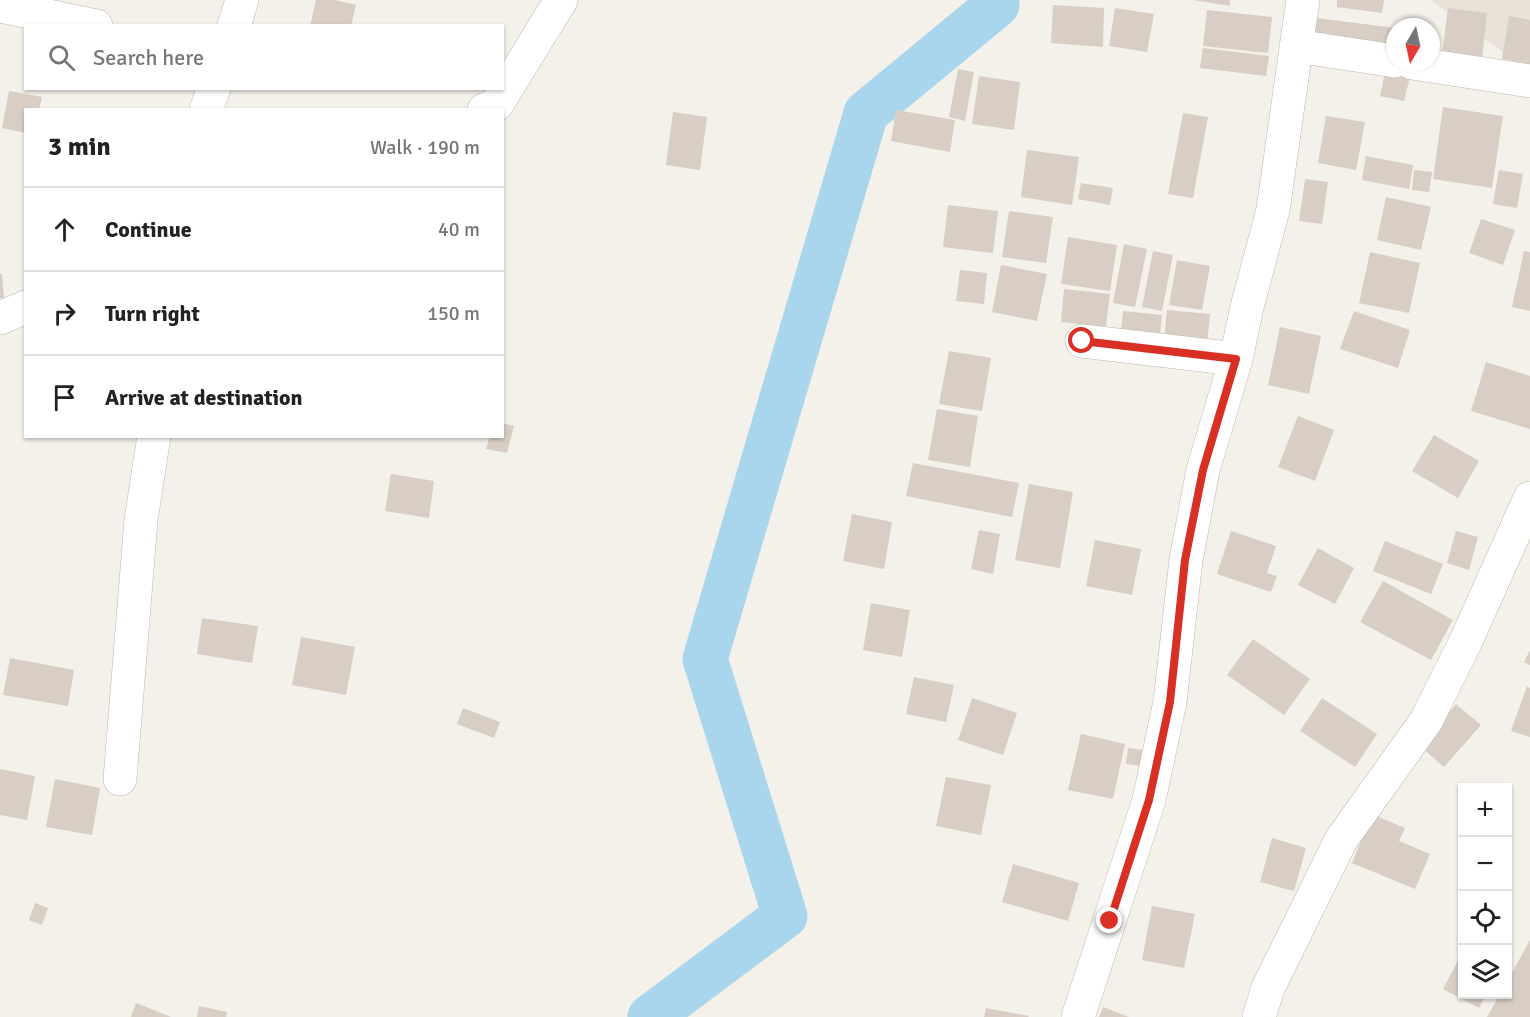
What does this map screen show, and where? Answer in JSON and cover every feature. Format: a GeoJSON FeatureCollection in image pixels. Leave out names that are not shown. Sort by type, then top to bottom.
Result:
{"type":"FeatureCollection","features":[{"type":"Feature","properties":{"kind":"street"},"geometry":{"type":"LineString","coordinates":[[235,24],[242,0]]}},
{"type":"Feature","properties":{"kind":"street"},"geometry":{"type":"LineString","coordinates":[[488,108],[496,104],[561,0]]}},
{"type":"Feature","properties":{"kind":"street"},"geometry":{"type":"LineString","coordinates":[[1078,1017],[1149,800],[1170,702],[1185,560],[1203,470],[1236,359],[1247,307],[1273,210],[1303,0]]}},
{"type":"Feature","properties":{"kind":"street"},"geometry":{"type":"LineString","coordinates":[[0,6],[86,24]]}},
{"type":"Feature","properties":{"kind":"street"},"geometry":{"type":"LineString","coordinates":[[1296,46],[1386,59]]}},
{"type":"Feature","properties":{"kind":"street"},"geometry":{"type":"LineString","coordinates":[[1440,67],[1530,81]]}},
{"type":"Feature","properties":{"kind":"street"},"geometry":{"type":"LineString","coordinates":[[207,108],[212,90]]}},
{"type":"Feature","properties":{"kind":"street"},"geometry":{"type":"LineString","coordinates":[[0,318],[24,308]]}},
{"type":"Feature","properties":{"kind":"street"},"geometry":{"type":"LineString","coordinates":[[1082,341],[1236,359]]}},
{"type":"Feature","properties":{"kind":"street"},"geometry":{"type":"LineString","coordinates":[[120,779],[141,520],[154,438]]}},
{"type":"Feature","properties":{"kind":"street"},"geometry":{"type":"LineString","coordinates":[[1258,1017],[1268,988],[1341,840],[1426,721],[1465,643],[1530,498]]}},
{"type":"Feature","properties":{"kind":"shaded area"},"geometry":{"type":"Polygon","coordinates":[[[1430,0],[1530,0],[1530,72],[1430,0]]]}},
{"type":"Feature","properties":{"kind":"building"},"geometry":{"type":"Polygon","coordinates":[[[316,0],[335,0],[356,5],[351,24],[310,24],[316,0]]]}},
{"type":"Feature","properties":{"kind":"building"},"geometry":{"type":"Polygon","coordinates":[[[1193,0],[1230,0],[1230,6],[1193,0]]]}},
{"type":"Feature","properties":{"kind":"building"},"geometry":{"type":"Polygon","coordinates":[[[1337,0],[1384,0],[1382,13],[1337,7],[1337,0]]]}},
{"type":"Feature","properties":{"kind":"building"},"geometry":{"type":"Polygon","coordinates":[[[1053,5],[1104,8],[1103,47],[1051,43],[1053,5]]]}},
{"type":"Feature","properties":{"kind":"building"},"geometry":{"type":"Polygon","coordinates":[[[1115,8],[1154,14],[1147,52],[1109,46],[1115,8]]]}},
{"type":"Feature","properties":{"kind":"building"},"geometry":{"type":"Polygon","coordinates":[[[1448,8],[1487,13],[1482,59],[1442,54],[1448,8]]]}},
{"type":"Feature","properties":{"kind":"building"},"geometry":{"type":"Polygon","coordinates":[[[1207,10],[1272,17],[1268,53],[1203,46],[1207,10]]]}},
{"type":"Feature","properties":{"kind":"building"},"geometry":{"type":"Polygon","coordinates":[[[1509,16],[1530,20],[1530,64],[1502,59],[1509,16]]]}},
{"type":"Feature","properties":{"kind":"building"},"geometry":{"type":"Polygon","coordinates":[[[1317,18],[1386,27],[1386,49],[1314,40],[1317,18]]]}},
{"type":"Feature","properties":{"kind":"building"},"geometry":{"type":"Polygon","coordinates":[[[1203,48],[1269,56],[1266,76],[1200,68],[1203,48]]]}},
{"type":"Feature","properties":{"kind":"building"},"geometry":{"type":"Polygon","coordinates":[[[958,69],[974,72],[965,121],[949,117],[958,69]]]}},
{"type":"Feature","properties":{"kind":"building"},"geometry":{"type":"Polygon","coordinates":[[[1385,72],[1410,77],[1404,101],[1380,96],[1385,72]]]}},
{"type":"Feature","properties":{"kind":"building"},"geometry":{"type":"Polygon","coordinates":[[[979,76],[1020,82],[1014,130],[972,124],[979,76]]]}},
{"type":"Feature","properties":{"kind":"building"},"geometry":{"type":"Polygon","coordinates":[[[9,91],[42,97],[39,108],[24,108],[24,133],[2,128],[9,91]]]}},
{"type":"Feature","properties":{"kind":"building"},"geometry":{"type":"Polygon","coordinates":[[[1443,107],[1503,116],[1492,188],[1433,179],[1443,107]]]}},
{"type":"Feature","properties":{"kind":"building"},"geometry":{"type":"Polygon","coordinates":[[[896,110],[955,120],[950,152],[891,141],[896,110]]]}},
{"type":"Feature","properties":{"kind":"building"},"geometry":{"type":"Polygon","coordinates":[[[673,112],[707,117],[700,170],[666,165],[673,112]]]}},
{"type":"Feature","properties":{"kind":"building"},"geometry":{"type":"Polygon","coordinates":[[[1183,113],[1208,117],[1193,198],[1168,194],[1183,113]]]}},
{"type":"Feature","properties":{"kind":"building"},"geometry":{"type":"Polygon","coordinates":[[[1326,116],[1365,122],[1356,170],[1318,163],[1326,116]]]}},
{"type":"Feature","properties":{"kind":"building"},"geometry":{"type":"Polygon","coordinates":[[[1027,150],[1079,157],[1072,205],[1021,197],[1027,150]]]}},
{"type":"Feature","properties":{"kind":"building"},"geometry":{"type":"Polygon","coordinates":[[[1366,156],[1413,165],[1409,189],[1362,180],[1366,156]]]}},
{"type":"Feature","properties":{"kind":"building"},"geometry":{"type":"Polygon","coordinates":[[[1414,170],[1432,172],[1429,192],[1412,190],[1414,170]]]}},
{"type":"Feature","properties":{"kind":"building"},"geometry":{"type":"Polygon","coordinates":[[[1499,170],[1523,174],[1517,208],[1493,204],[1499,170]]]}},
{"type":"Feature","properties":{"kind":"building"},"geometry":{"type":"Polygon","coordinates":[[[1305,179],[1328,182],[1322,224],[1299,221],[1305,179]]]}},
{"type":"Feature","properties":{"kind":"building"},"geometry":{"type":"Polygon","coordinates":[[[1081,183],[1113,188],[1110,205],[1078,199],[1081,183]]]}},
{"type":"Feature","properties":{"kind":"building"},"geometry":{"type":"Polygon","coordinates":[[[1386,197],[1431,207],[1421,250],[1377,240],[1386,197]]]}},
{"type":"Feature","properties":{"kind":"building"},"geometry":{"type":"Polygon","coordinates":[[[948,205],[998,211],[993,253],[943,247],[948,205]]]}},
{"type":"Feature","properties":{"kind":"building"},"geometry":{"type":"Polygon","coordinates":[[[1009,211],[1053,217],[1046,263],[1002,257],[1009,211]]]}},
{"type":"Feature","properties":{"kind":"building"},"geometry":{"type":"Polygon","coordinates":[[[1481,219],[1515,230],[1503,265],[1469,253],[1481,219]]]}},
{"type":"Feature","properties":{"kind":"building"},"geometry":{"type":"Polygon","coordinates":[[[1068,237],[1117,245],[1110,291],[1061,284],[1068,237]]]}},
{"type":"Feature","properties":{"kind":"building"},"geometry":{"type":"Polygon","coordinates":[[[1124,244],[1147,249],[1135,307],[1113,303],[1124,244]]]}},
{"type":"Feature","properties":{"kind":"building"},"geometry":{"type":"Polygon","coordinates":[[[1153,251],[1173,255],[1162,311],[1142,307],[1153,251]]]}},
{"type":"Feature","properties":{"kind":"building"},"geometry":{"type":"Polygon","coordinates":[[[1524,251],[1530,252],[1530,311],[1512,307],[1524,251]]]}},
{"type":"Feature","properties":{"kind":"building"},"geometry":{"type":"Polygon","coordinates":[[[1370,252],[1420,263],[1409,313],[1359,303],[1370,252]]]}},
{"type":"Feature","properties":{"kind":"building"},"geometry":{"type":"Polygon","coordinates":[[[1177,260],[1210,266],[1202,310],[1169,305],[1177,260]]]}},
{"type":"Feature","properties":{"kind":"building"},"geometry":{"type":"Polygon","coordinates":[[[1001,265],[1047,274],[1037,321],[992,312],[1001,265]]]}},
{"type":"Feature","properties":{"kind":"building"},"geometry":{"type":"Polygon","coordinates":[[[960,270],[987,273],[984,304],[956,301],[960,270]]]}},
{"type":"Feature","properties":{"kind":"building"},"geometry":{"type":"Polygon","coordinates":[[[0,274],[2,274],[4,298],[0,298],[0,274]]]}},
{"type":"Feature","properties":{"kind":"building"},"geometry":{"type":"Polygon","coordinates":[[[1064,289],[1110,294],[1106,327],[1061,322],[1064,289]]]}},
{"type":"Feature","properties":{"kind":"building"},"geometry":{"type":"Polygon","coordinates":[[[1167,310],[1210,314],[1207,344],[1164,340],[1167,310]]]}},
{"type":"Feature","properties":{"kind":"building"},"geometry":{"type":"Polygon","coordinates":[[[1123,311],[1162,315],[1160,335],[1121,330],[1123,311]]]}},
{"type":"Feature","properties":{"kind":"building"},"geometry":{"type":"Polygon","coordinates":[[[1354,311],[1410,330],[1398,368],[1340,349],[1354,311]]]}},
{"type":"Feature","properties":{"kind":"building"},"geometry":{"type":"Polygon","coordinates":[[[1280,327],[1321,336],[1309,394],[1268,385],[1280,327]]]}},
{"type":"Feature","properties":{"kind":"building"},"geometry":{"type":"Polygon","coordinates":[[[949,351],[991,358],[982,411],[939,404],[949,351]]]}},
{"type":"Feature","properties":{"kind":"building"},"geometry":{"type":"Polygon","coordinates":[[[1486,362],[1530,376],[1530,429],[1471,411],[1486,362]]]}},
{"type":"Feature","properties":{"kind":"building"},"geometry":{"type":"Polygon","coordinates":[[[937,409],[978,416],[970,467],[928,460],[937,409]]]}},
{"type":"Feature","properties":{"kind":"building"},"geometry":{"type":"Polygon","coordinates":[[[1298,416],[1334,430],[1315,481],[1278,467],[1298,416]]]}},
{"type":"Feature","properties":{"kind":"building"},"geometry":{"type":"Polygon","coordinates":[[[504,424],[514,426],[507,453],[486,449],[489,438],[504,438],[504,424]]]}},
{"type":"Feature","properties":{"kind":"building"},"geometry":{"type":"Polygon","coordinates":[[[1434,435],[1479,461],[1458,498],[1412,471],[1434,435]]]}},
{"type":"Feature","properties":{"kind":"building"},"geometry":{"type":"Polygon","coordinates":[[[913,463],[1019,483],[1012,517],[906,496],[913,463]]]}},
{"type":"Feature","properties":{"kind":"building"},"geometry":{"type":"Polygon","coordinates":[[[391,474],[434,481],[429,518],[385,511],[391,474]]]}},
{"type":"Feature","properties":{"kind":"building"},"geometry":{"type":"Polygon","coordinates":[[[1029,484],[1073,492],[1060,568],[1015,560],[1029,484]]]}},
{"type":"Feature","properties":{"kind":"building"},"geometry":{"type":"Polygon","coordinates":[[[852,514],[892,522],[884,569],[843,561],[852,514]]]}},
{"type":"Feature","properties":{"kind":"building"},"geometry":{"type":"Polygon","coordinates":[[[979,530],[1000,534],[993,574],[971,569],[979,530]]]}},
{"type":"Feature","properties":{"kind":"building"},"geometry":{"type":"Polygon","coordinates":[[[1231,531],[1276,546],[1267,573],[1277,576],[1271,592],[1217,574],[1231,531]]]}},
{"type":"Feature","properties":{"kind":"building"},"geometry":{"type":"Polygon","coordinates":[[[1456,531],[1478,537],[1469,570],[1447,563],[1456,531]]]}},
{"type":"Feature","properties":{"kind":"building"},"geometry":{"type":"Polygon","coordinates":[[[1095,540],[1141,549],[1132,595],[1086,586],[1095,540]]]}},
{"type":"Feature","properties":{"kind":"building"},"geometry":{"type":"Polygon","coordinates":[[[1385,541],[1443,564],[1431,594],[1373,571],[1385,541]]]}},
{"type":"Feature","properties":{"kind":"building"},"geometry":{"type":"Polygon","coordinates":[[[1318,548],[1354,568],[1335,604],[1298,585],[1318,548]]]}},
{"type":"Feature","properties":{"kind":"building"},"geometry":{"type":"Polygon","coordinates":[[[1383,581],[1453,620],[1431,660],[1360,622],[1383,581]]]}},
{"type":"Feature","properties":{"kind":"building"},"geometry":{"type":"Polygon","coordinates":[[[871,603],[910,610],[902,657],[863,650],[871,603]]]}},
{"type":"Feature","properties":{"kind":"building"},"geometry":{"type":"Polygon","coordinates":[[[202,618],[258,626],[252,663],[197,654],[202,618]]]}},
{"type":"Feature","properties":{"kind":"building"},"geometry":{"type":"Polygon","coordinates":[[[301,637],[355,647],[346,695],[292,685],[301,637]]]}},
{"type":"Feature","properties":{"kind":"building"},"geometry":{"type":"Polygon","coordinates":[[[1253,639],[1310,679],[1284,715],[1227,675],[1253,639]]]}},
{"type":"Feature","properties":{"kind":"building"},"geometry":{"type":"Polygon","coordinates":[[[1530,650],[1530,665],[1524,662],[1530,650]]]}},
{"type":"Feature","properties":{"kind":"building"},"geometry":{"type":"Polygon","coordinates":[[[10,658],[74,670],[68,706],[3,695],[10,658]]]}},
{"type":"Feature","properties":{"kind":"building"},"geometry":{"type":"Polygon","coordinates":[[[914,677],[954,685],[946,722],[906,714],[914,677]]]}},
{"type":"Feature","properties":{"kind":"building"},"geometry":{"type":"Polygon","coordinates":[[[1527,686],[1530,688],[1530,737],[1511,731],[1527,686]]]}},
{"type":"Feature","properties":{"kind":"building"},"geometry":{"type":"Polygon","coordinates":[[[972,698],[1017,713],[1003,755],[958,740],[972,698]]]}},
{"type":"Feature","properties":{"kind":"building"},"geometry":{"type":"Polygon","coordinates":[[[1322,698],[1377,734],[1355,767],[1300,731],[1322,698]]]}},
{"type":"Feature","properties":{"kind":"building"},"geometry":{"type":"Polygon","coordinates":[[[1456,704],[1481,725],[1444,767],[1420,746],[1456,704]]]}},
{"type":"Feature","properties":{"kind":"building"},"geometry":{"type":"Polygon","coordinates":[[[463,708],[500,722],[494,738],[457,724],[463,708]]]}},
{"type":"Feature","properties":{"kind":"building"},"geometry":{"type":"Polygon","coordinates":[[[1081,734],[1125,744],[1113,799],[1068,790],[1081,734]]]}},
{"type":"Feature","properties":{"kind":"building"},"geometry":{"type":"Polygon","coordinates":[[[1128,748],[1151,751],[1149,767],[1126,764],[1128,748]]]}},
{"type":"Feature","properties":{"kind":"building"},"geometry":{"type":"Polygon","coordinates":[[[0,769],[35,776],[27,820],[0,815],[0,769]]]}},
{"type":"Feature","properties":{"kind":"building"},"geometry":{"type":"Polygon","coordinates":[[[946,777],[991,785],[981,835],[936,826],[946,777]]]}},
{"type":"Feature","properties":{"kind":"building"},"geometry":{"type":"Polygon","coordinates":[[[55,779],[100,788],[92,835],[46,827],[55,779]]]}},
{"type":"Feature","properties":{"kind":"building"},"geometry":{"type":"Polygon","coordinates":[[[1372,814],[1405,828],[1399,841],[1430,854],[1415,889],[1352,863],[1372,814]]]}},
{"type":"Feature","properties":{"kind":"building"},"geometry":{"type":"Polygon","coordinates":[[[1272,838],[1306,848],[1294,891],[1260,882],[1272,838]]]}},
{"type":"Feature","properties":{"kind":"building"},"geometry":{"type":"Polygon","coordinates":[[[1013,864],[1079,883],[1068,921],[1002,902],[1013,864]]]}},
{"type":"Feature","properties":{"kind":"building"},"geometry":{"type":"Polygon","coordinates":[[[35,903],[48,908],[42,925],[29,920],[35,903]]]}},
{"type":"Feature","properties":{"kind":"building"},"geometry":{"type":"Polygon","coordinates":[[[1152,906],[1195,914],[1184,968],[1142,960],[1152,906]]]}},
{"type":"Feature","properties":{"kind":"building"},"geometry":{"type":"Polygon","coordinates":[[[1530,940],[1530,1017],[1487,1017],[1497,999],[1512,999],[1512,973],[1530,940]]]}},
{"type":"Feature","properties":{"kind":"building"},"geometry":{"type":"Polygon","coordinates":[[[1458,961],[1458,997],[1443,989],[1458,961]]]}},
{"type":"Feature","properties":{"kind":"building"},"geometry":{"type":"Polygon","coordinates":[[[1462,999],[1484,999],[1479,1008],[1462,999]]]}},
{"type":"Feature","properties":{"kind":"building"},"geometry":{"type":"Polygon","coordinates":[[[136,1003],[171,1017],[131,1017],[136,1003]]]}},
{"type":"Feature","properties":{"kind":"building"},"geometry":{"type":"Polygon","coordinates":[[[199,1006],[227,1012],[226,1017],[197,1017],[199,1006]]]}},
{"type":"Feature","properties":{"kind":"building"},"geometry":{"type":"Polygon","coordinates":[[[1103,1007],[1129,1017],[1099,1017],[1103,1007]]]}},
{"type":"Feature","properties":{"kind":"building"},"geometry":{"type":"Polygon","coordinates":[[[986,1008],[1029,1016],[984,1017],[986,1008]]]}},
{"type":"Feature","properties":{"kind":"waterway"},"geometry":{"type":"LineString","coordinates":[[650,1017],[785,916],[705,659],[866,113],[997,5],[996,0]]}},
{"type":"Feature","properties":{"kind":"route"},"geometry":{"type":"LineString","coordinates":[[1082,341],[1236,359],[1203,470],[1185,560],[1170,702],[1149,800],[1110,921]]}}]}
